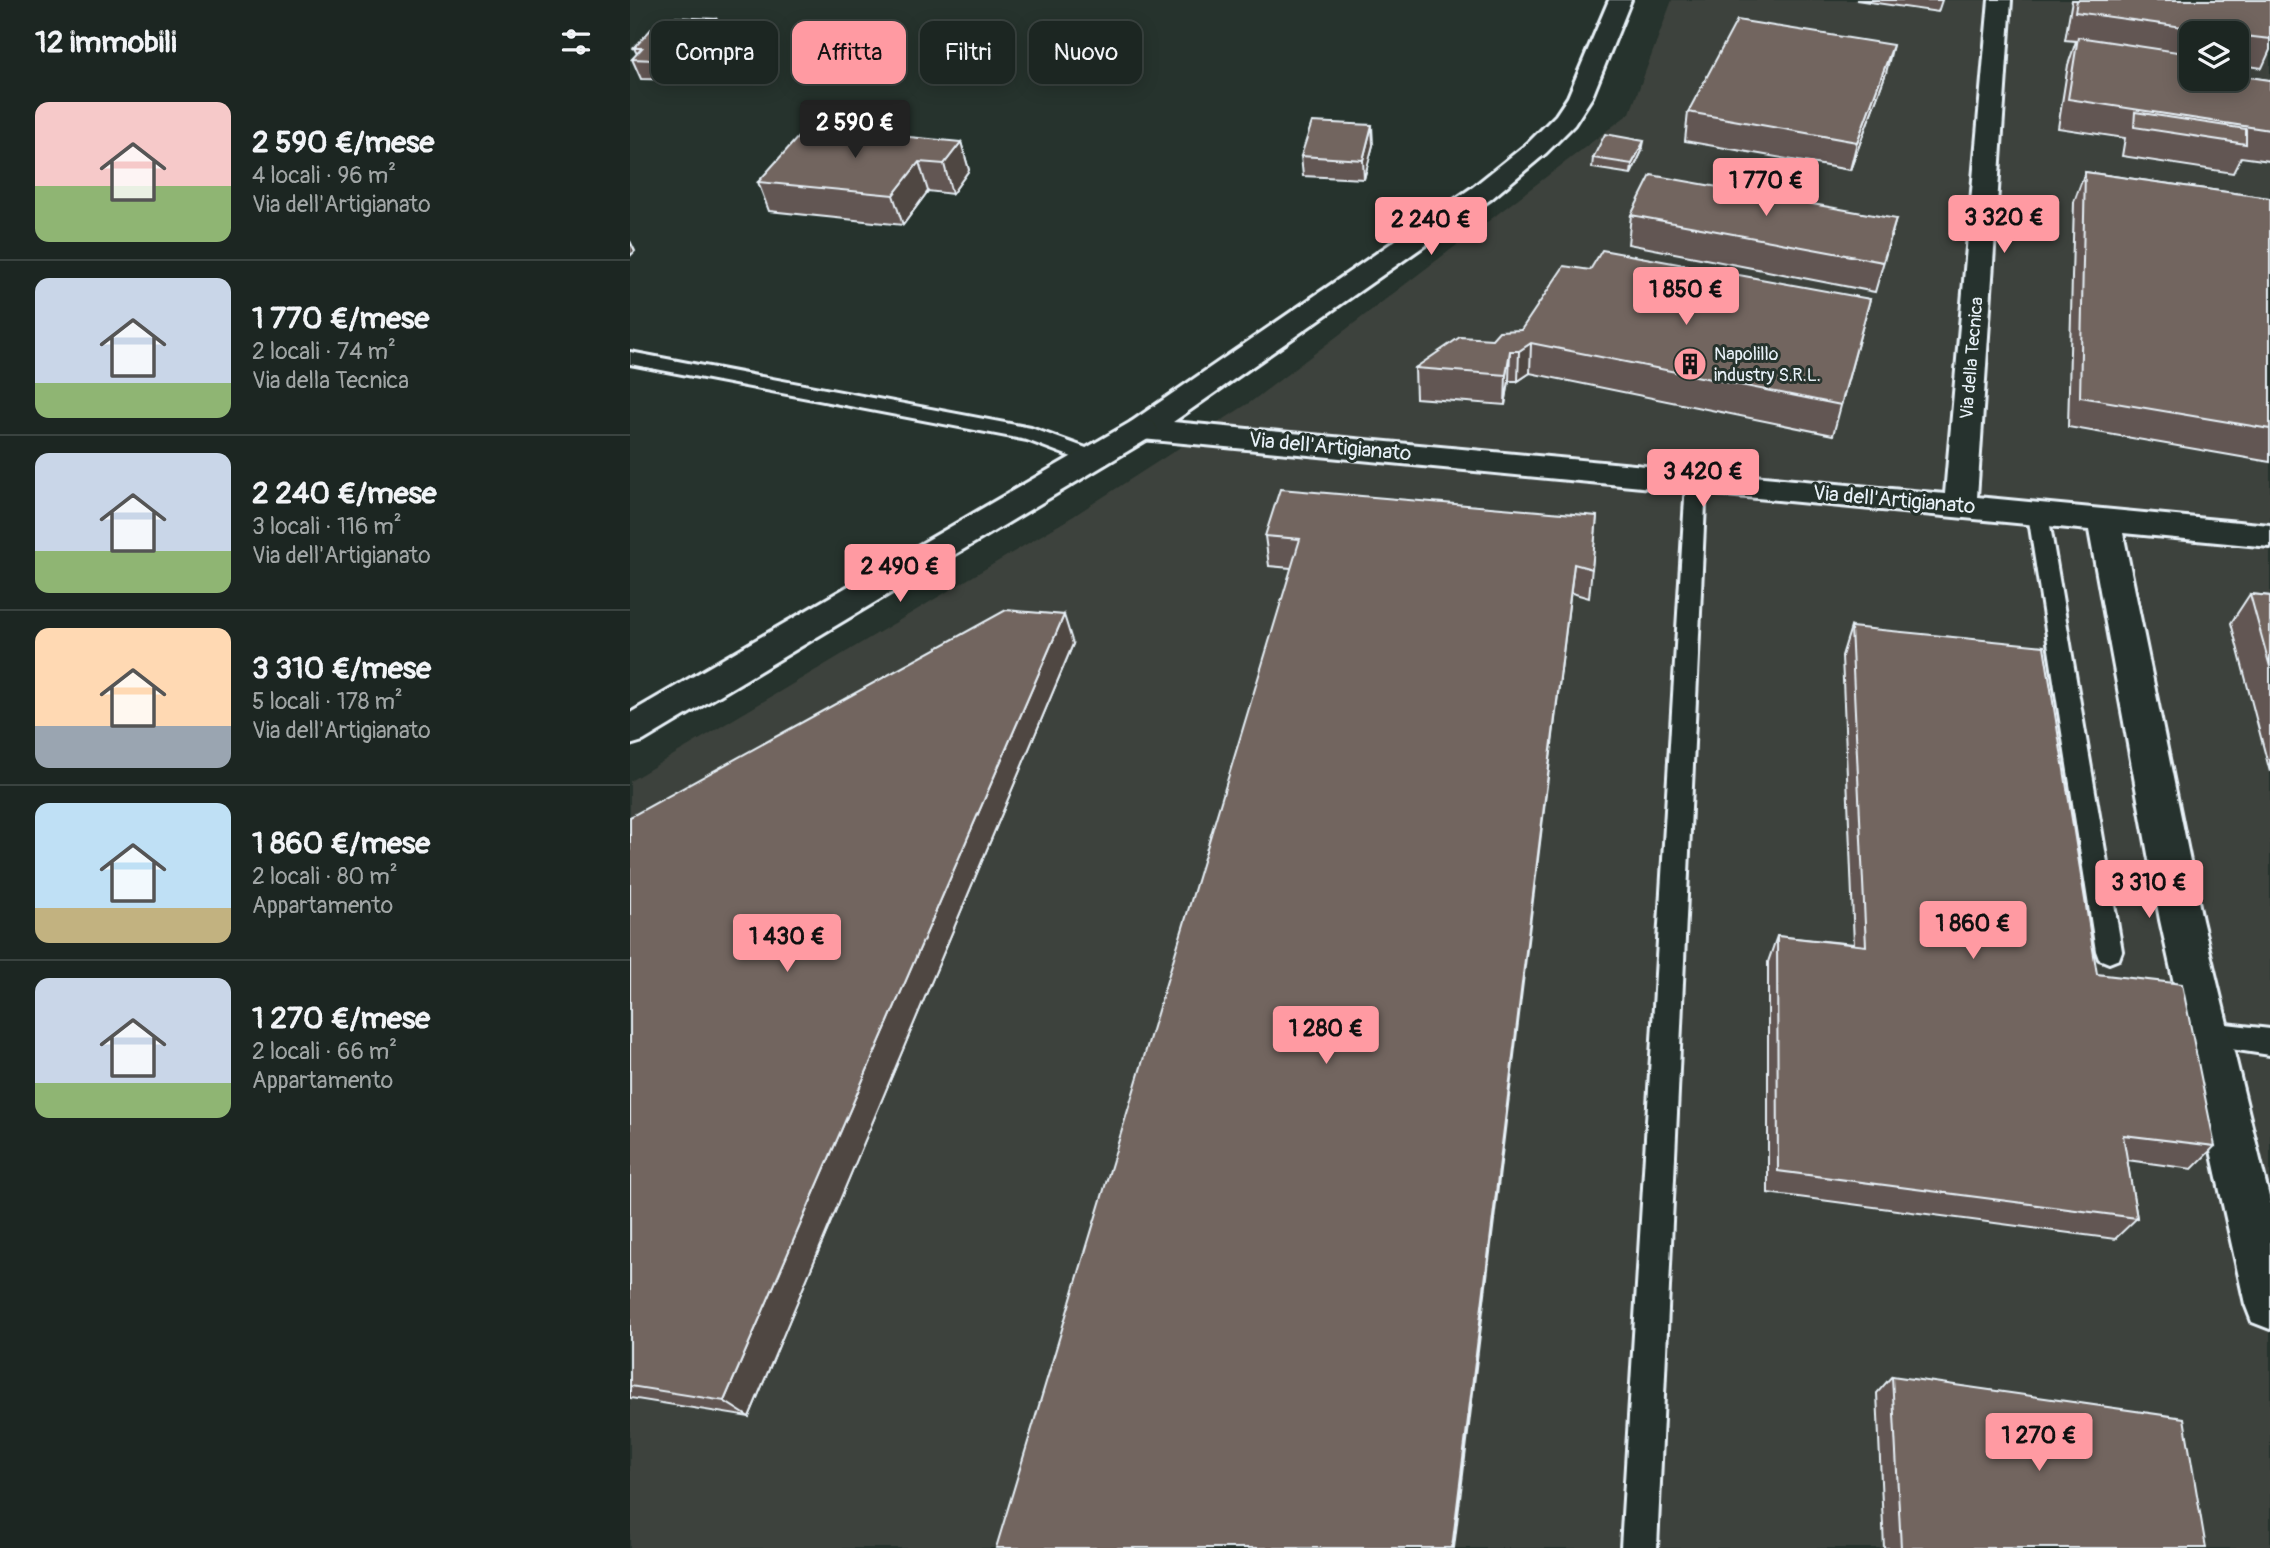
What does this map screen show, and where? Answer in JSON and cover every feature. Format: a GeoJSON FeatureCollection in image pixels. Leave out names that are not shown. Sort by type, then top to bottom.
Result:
{"type":"FeatureCollection","features":[{"type":"Feature","properties":{"kind":"street"},"geometry":{"type":"LineString","coordinates":[[630,732],[1142,429],[1482,193],[1537,148],[1565,120],[1580,97],[1620,0]]}},
{"type":"Feature","properties":{"kind":"street","name":"Via della Tecnica"},"geometry":{"type":"LineString","coordinates":[[1960,507],[2000,0]]}},
{"type":"Feature","properties":{"kind":"street","name":"Via dell'Artigianato"},"geometry":{"type":"LineString","coordinates":[[1142,429],[2270,536]]}},
{"type":"Feature","properties":{"kind":"street"},"geometry":{"type":"LineString","coordinates":[[2104,520],[2181,920],[2270,1304]]}},
{"type":"Feature","properties":{"kind":"lane"},"geometry":{"type":"LineString","coordinates":[[630,358],[1031,434],[1093,458]]}},
{"type":"Feature","properties":{"kind":"lane"},"geometry":{"type":"LineString","coordinates":[[1639,1548],[1696,482]]}},
{"type":"Feature","properties":{"kind":"lane"},"geometry":{"type":"LineString","coordinates":[[2038,514],[2109,951]]}},
{"type":"Feature","properties":{"kind":"lane"},"geometry":{"type":"LineString","coordinates":[[2208,1035],[2270,1042]]}},
{"type":"Feature","properties":{"kind":"shaded area"},"geometry":{"type":"Polygon","coordinates":[[[1672,0],[2270,0],[2270,1548],[630,1548],[630,781],[1072,517],[1252,401],[1630,113],[1672,0]]]}},
{"type":"Feature","properties":{"kind":"building"},"geometry":{"type":"Polygon","coordinates":[[[2077,0],[2270,0],[2270,39],[2249,37],[2249,21],[2179,21],[2179,26],[2075,12],[2077,0]]]}},
{"type":"Feature","properties":{"kind":"building"},"geometry":{"type":"Polygon","coordinates":[[[669,17],[716,19],[714,21],[665,21],[669,17]]]}},
{"type":"Feature","properties":{"kind":"building"},"geometry":{"type":"Polygon","coordinates":[[[1737,20],[1893,45],[1857,142],[1688,112],[1737,20]]]}},
{"type":"Feature","properties":{"kind":"building"},"geometry":{"type":"Polygon","coordinates":[[[651,29],[651,60],[632,59],[642,48],[634,48],[651,29]]]}},
{"type":"Feature","properties":{"kind":"building"},"geometry":{"type":"Polygon","coordinates":[[[2078,37],[2179,52],[2179,91],[2249,91],[2249,77],[2270,80],[2270,130],[2068,99],[2078,37]]]}},
{"type":"Feature","properties":{"kind":"building"},"geometry":{"type":"Polygon","coordinates":[[[2135,112],[2246,129],[2246,144],[2134,127],[2135,112]]]}},
{"type":"Feature","properties":{"kind":"building"},"geometry":{"type":"Polygon","coordinates":[[[1312,122],[1372,125],[1363,160],[1301,156],[1312,122]]]}},
{"type":"Feature","properties":{"kind":"building"},"geometry":{"type":"Polygon","coordinates":[[[807,127],[961,142],[944,164],[919,162],[893,195],[758,182],[807,127]]]}},
{"type":"Feature","properties":{"kind":"building"},"geometry":{"type":"Polygon","coordinates":[[[1605,134],[1644,141],[1632,164],[1593,158],[1605,134]]]}},
{"type":"Feature","properties":{"kind":"building"},"geometry":{"type":"Polygon","coordinates":[[[2085,172],[2270,198],[2270,429],[2080,397],[2085,172]]]}},
{"type":"Feature","properties":{"kind":"building"},"geometry":{"type":"Polygon","coordinates":[[[1651,175],[1896,219],[1883,262],[1631,215],[1651,175]]]}},
{"type":"Feature","properties":{"kind":"building"},"geometry":{"type":"Polygon","coordinates":[[[1602,250],[1870,299],[1841,405],[1531,343],[1519,351],[1510,351],[1506,375],[1415,368],[1460,337],[1492,339],[1499,331],[1521,330],[1564,266],[1590,270],[1602,250]]]}},
{"type":"Feature","properties":{"kind":"building"},"geometry":{"type":"Polygon","coordinates":[[[1280,489],[1597,516],[1592,569],[1574,564],[1452,1548],[996,1548],[1300,539],[1265,536],[1280,489]]]}},
{"type":"Feature","properties":{"kind":"building"},"geometry":{"type":"Polygon","coordinates":[[[2250,594],[2270,596],[2270,667],[2250,594]]]}},
{"type":"Feature","properties":{"kind":"building"},"geometry":{"type":"Polygon","coordinates":[[[1006,610],[1064,615],[724,1401],[630,1386],[630,817],[1006,610]]]}},
{"type":"Feature","properties":{"kind":"building"},"geometry":{"type":"Polygon","coordinates":[[[1851,627],[2044,646],[2097,974],[2182,984],[2215,1146],[2123,1135],[2137,1218],[1778,1171],[1777,936],[1866,946],[1851,627]]]}},
{"type":"Feature","properties":{"kind":"building"},"geometry":{"type":"Polygon","coordinates":[[[1892,1376],[2184,1418],[2206,1548],[1901,1548],[1892,1376]]]}},
{"type":"Feature","properties":{"kind":"place","name":"Napolillo industry S.R.L."},"geometry":{"type":"Point","coordinates":[1690,364]}}]}
